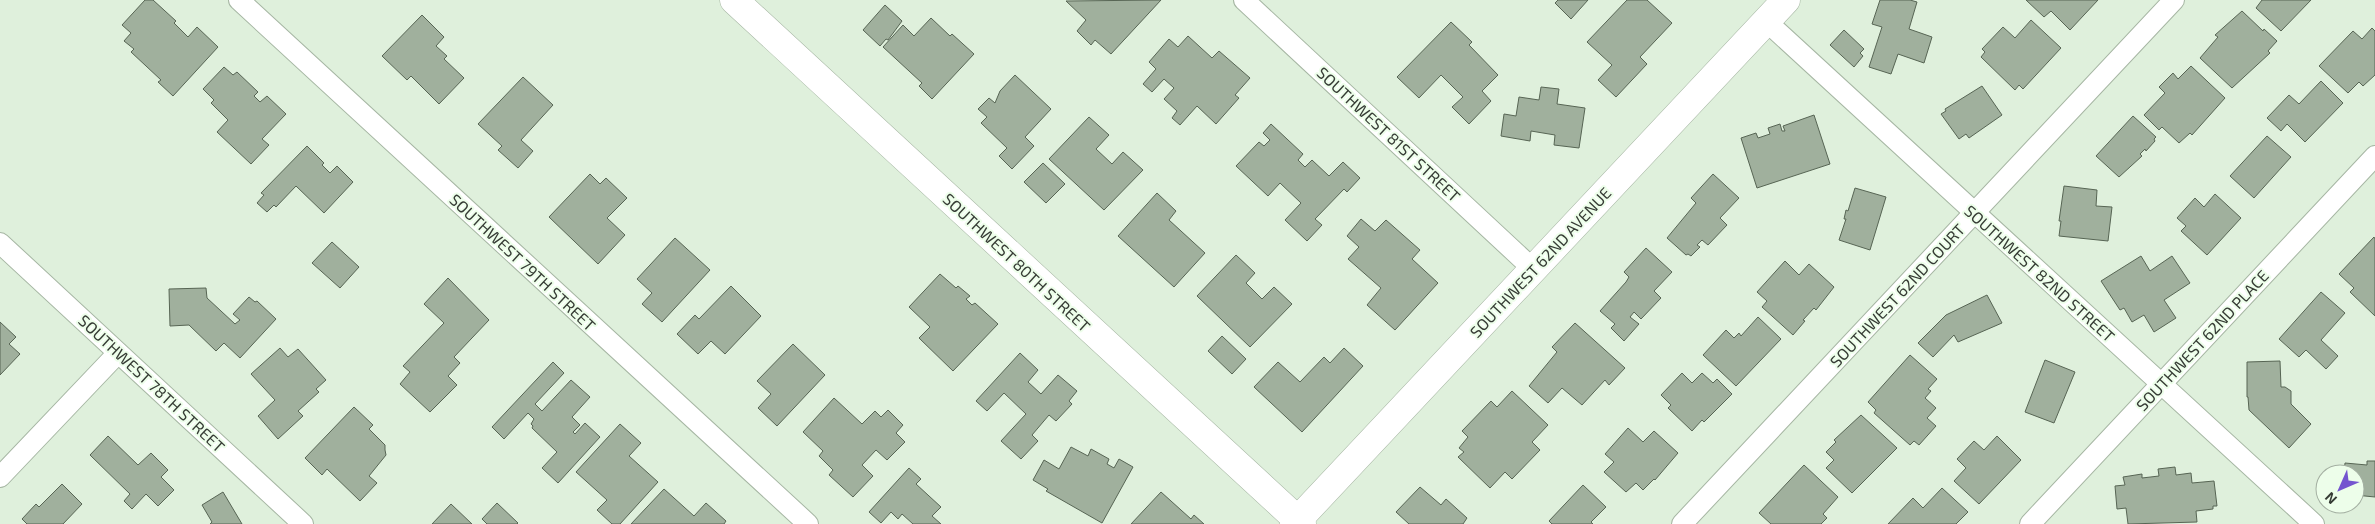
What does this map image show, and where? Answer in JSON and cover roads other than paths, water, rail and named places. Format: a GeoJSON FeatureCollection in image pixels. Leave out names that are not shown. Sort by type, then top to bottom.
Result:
{"type":"FeatureCollection","features":[{"type":"Feature","properties":{"kind":"street","name":"SOUTHWEST 79TH STREET"},"geometry":{"type":"LineString","coordinates":[[238,0],[808,524]]}},
{"type":"Feature","properties":{"kind":"street","name":"SOUTHWEST 80TH STREET"},"geometry":{"type":"LineString","coordinates":[[734,0],[1298,523]]}},
{"type":"Feature","properties":{"kind":"street","name":"SOUTHWEST 81ST STREET"},"geometry":{"type":"LineString","coordinates":[[1244,0],[1533,269]]}},
{"type":"Feature","properties":{"kind":"street","name":"SOUTHWEST 62ND AVENUE"},"geometry":{"type":"LineString","coordinates":[[1298,523],[1786,0]]}},
{"type":"Feature","properties":{"kind":"street","name":"SOUTHWEST 62ND COURT"},"geometry":{"type":"LineString","coordinates":[[1682,524],[2174,0]]}},
{"type":"Feature","properties":{"kind":"street","name":"SOUTHWEST 82ND STREET"},"geometry":{"type":"LineString","coordinates":[[1766,21],[2314,524]]}},
{"type":"Feature","properties":{"kind":"street","name":"SOUTHWEST 62ND PLACE"},"geometry":{"type":"LineString","coordinates":[[2030,524],[2375,156]]}},
{"type":"Feature","properties":{"kind":"street","name":"SOUTHWEST 78TH STREET"},"geometry":{"type":"LineString","coordinates":[[0,243],[303,524]]}},
{"type":"Feature","properties":{"kind":"street"},"geometry":{"type":"LineString","coordinates":[[0,477],[118,353]]}}]}
